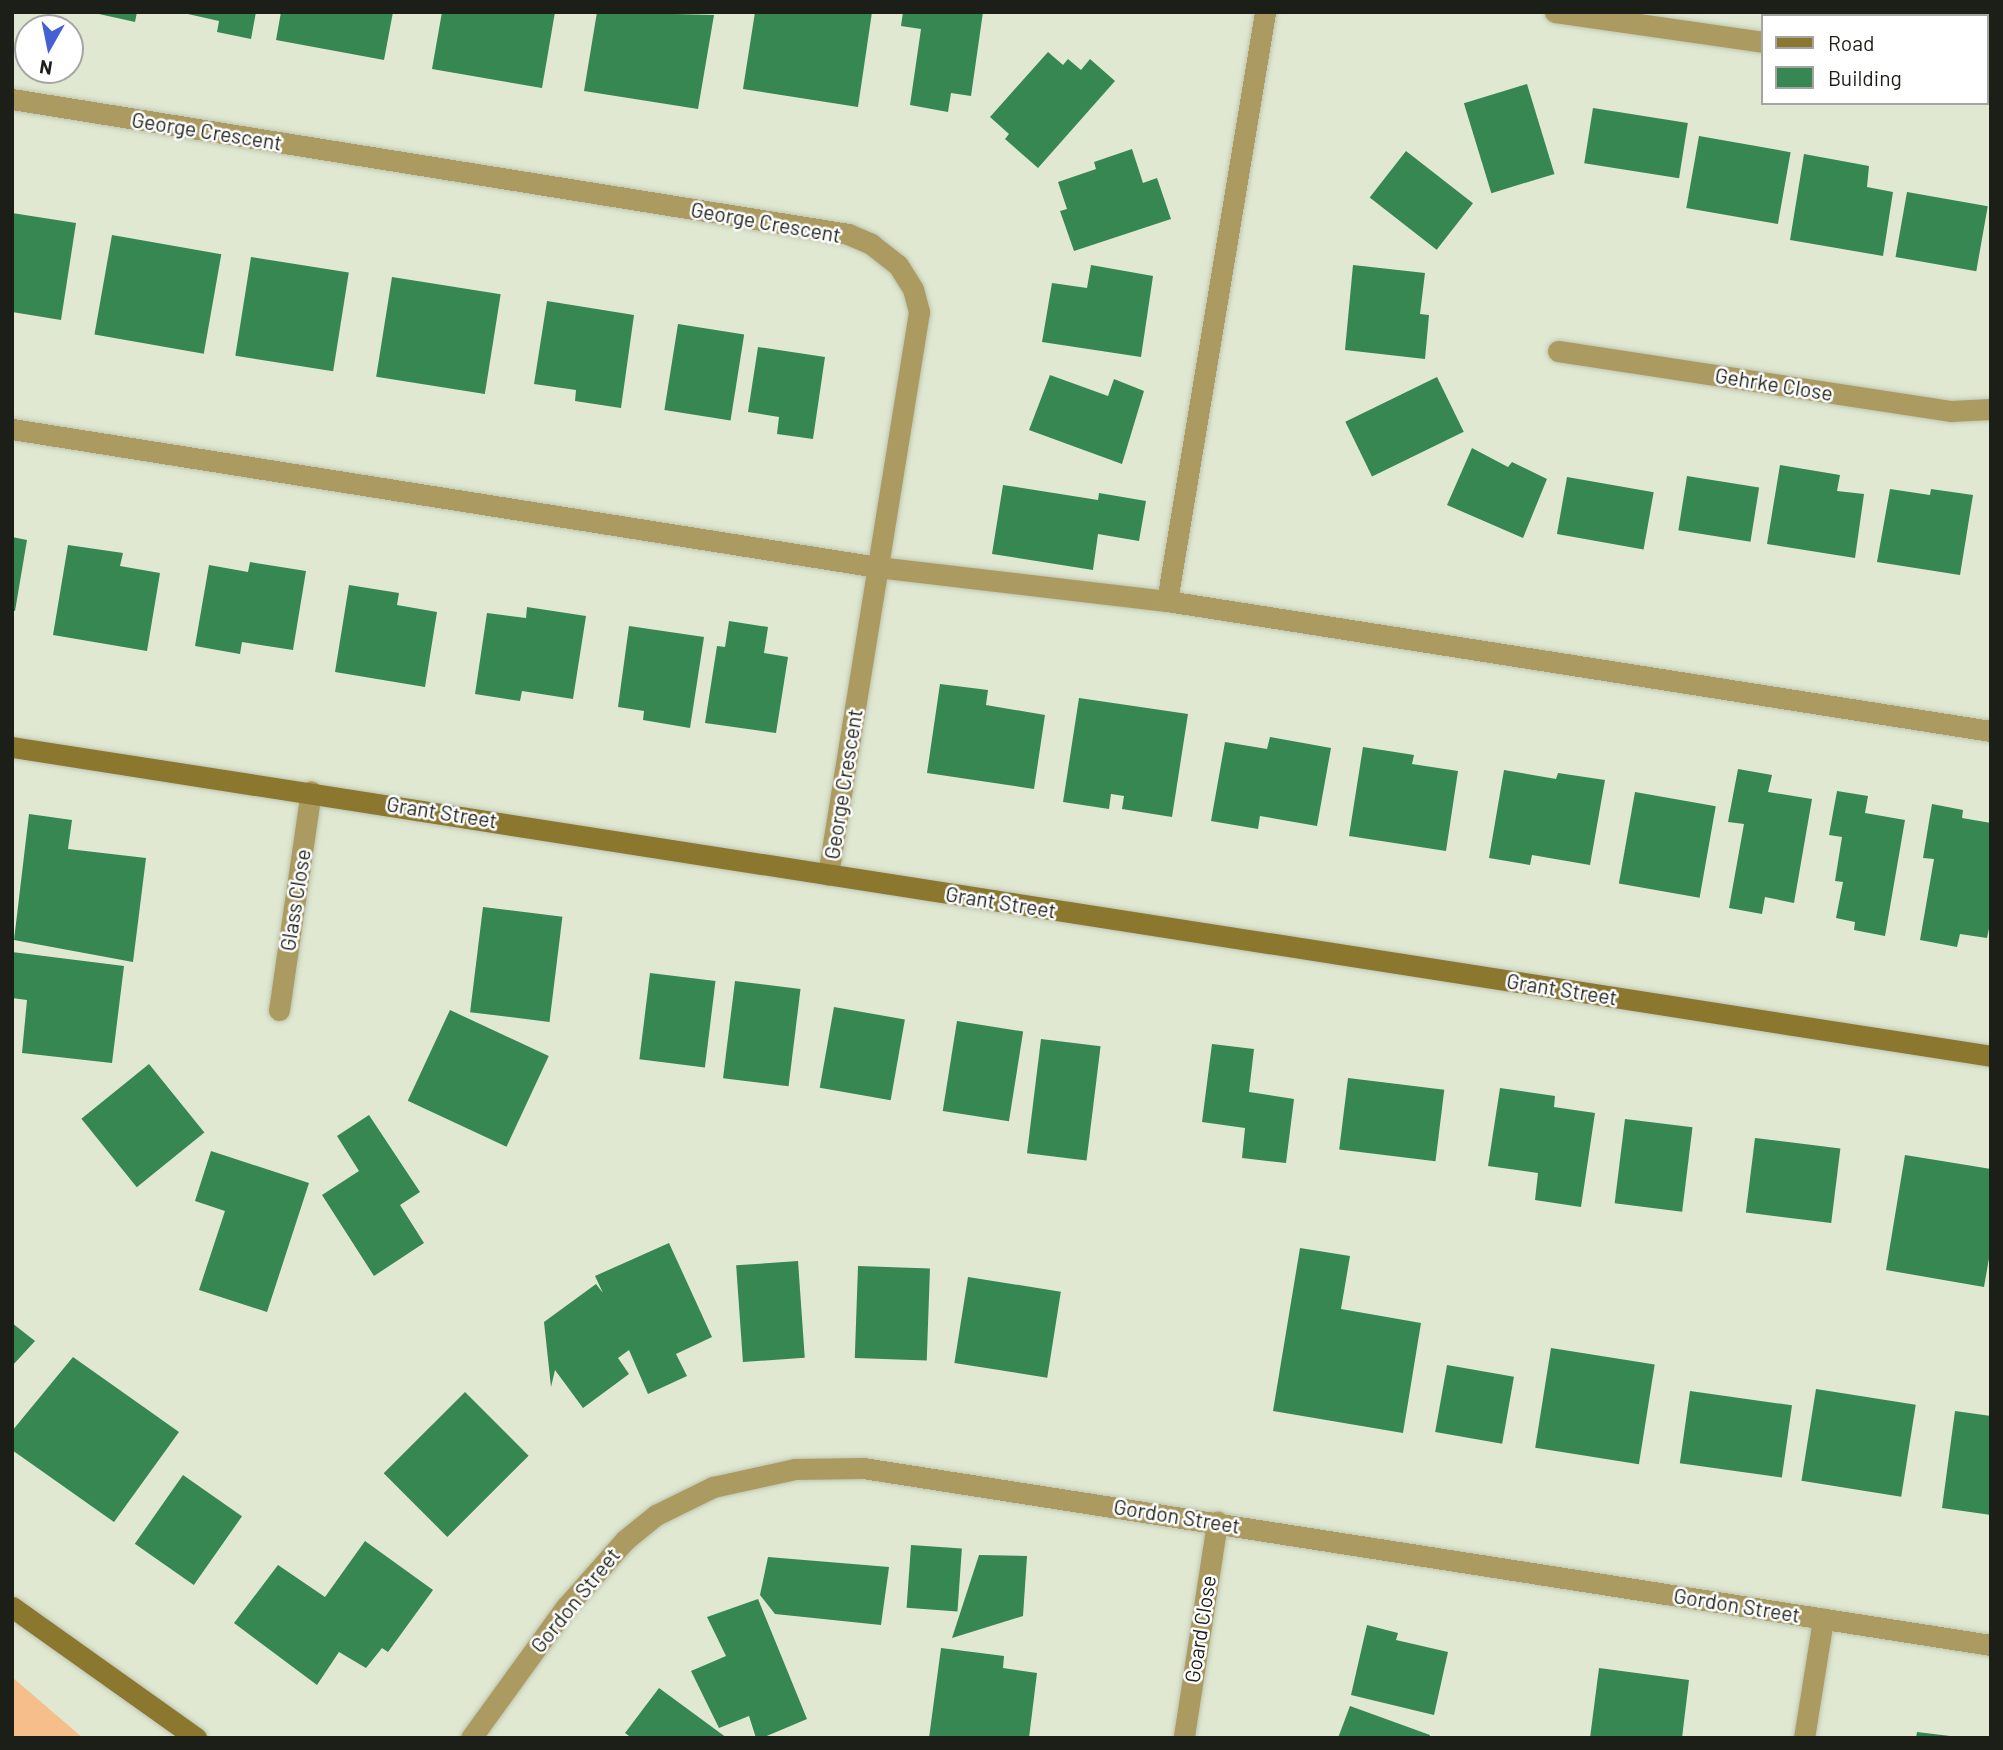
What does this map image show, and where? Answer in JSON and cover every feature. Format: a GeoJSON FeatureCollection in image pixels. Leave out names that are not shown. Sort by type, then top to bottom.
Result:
{"type":"FeatureCollection","features":[{"type":"Feature","properties":{"kind":"street"},"geometry":{"type":"LineString","coordinates":[[1167,601],[1265,12]]}},
{"type":"Feature","properties":{"kind":"street"},"geometry":{"type":"LineString","coordinates":[[1555,12],[1762,42]]}},
{"type":"Feature","properties":{"kind":"street","name":"George Crescent"},"geometry":{"type":"LineString","coordinates":[[12,99],[848,234],[871,244],[898,265],[913,289],[919,312],[828,875]]}},
{"type":"Feature","properties":{"kind":"street","name":"Gehrke Close"},"geometry":{"type":"LineString","coordinates":[[1558,351],[1951,411],[1991,409]]}},
{"type":"Feature","properties":{"kind":"street"},"geometry":{"type":"LineString","coordinates":[[12,429],[877,567],[1167,601],[1991,731]]}},
{"type":"Feature","properties":{"kind":"street","name":"Grant Street"},"geometry":{"type":"LineString","coordinates":[[12,747],[312,791],[828,875],[1991,1056]]}},
{"type":"Feature","properties":{"kind":"street","name":"Glass Close"},"geometry":{"type":"LineString","coordinates":[[279,1010],[312,791]]}},
{"type":"Feature","properties":{"kind":"street","name":"Gordon Street"},"geometry":{"type":"LineString","coordinates":[[471,1738],[566,1607],[625,1540],[656,1515],[713,1487],[795,1468],[863,1468],[1991,1645]]}},
{"type":"Feature","properties":{"kind":"street","name":"Goard Close"},"geometry":{"type":"LineString","coordinates":[[1184,1736],[1217,1522]]}},
{"type":"Feature","properties":{"kind":"street"},"geometry":{"type":"LineString","coordinates":[[12,1607],[196,1738]]}},
{"type":"Feature","properties":{"kind":"street"},"geometry":{"type":"LineString","coordinates":[[1804,1738],[1823,1619]]}},
{"type":"Feature","properties":{"kind":"shaded area"},"geometry":{"type":"Polygon","coordinates":[[[12,1677],[83,1738],[12,1738],[12,1677]]]}},
{"type":"Feature","properties":{"kind":"building"},"geometry":{"type":"Polygon","coordinates":[[[90,12],[137,12],[135,22],[90,12]]]}},
{"type":"Feature","properties":{"kind":"building"},"geometry":{"type":"Polygon","coordinates":[[[179,12],[256,12],[251,39],[217,32],[219,21],[179,12]]]}},
{"type":"Feature","properties":{"kind":"building"},"geometry":{"type":"Polygon","coordinates":[[[281,12],[393,12],[384,60],[276,40],[281,12]]]}},
{"type":"Feature","properties":{"kind":"building"},"geometry":{"type":"Polygon","coordinates":[[[442,12],[555,12],[542,88],[432,69],[442,12]]]}},
{"type":"Feature","properties":{"kind":"building"},"geometry":{"type":"Polygon","coordinates":[[[597,12],[714,15],[698,109],[584,91],[597,12]]]}},
{"type":"Feature","properties":{"kind":"building"},"geometry":{"type":"Polygon","coordinates":[[[755,12],[872,12],[858,107],[743,89],[755,12]]]}},
{"type":"Feature","properties":{"kind":"building"},"geometry":{"type":"Polygon","coordinates":[[[903,12],[983,12],[971,96],[951,93],[948,112],[910,105],[921,29],[901,26],[903,12]]]}},
{"type":"Feature","properties":{"kind":"building"},"geometry":{"type":"Polygon","coordinates":[[[1048,52],[1063,65],[1068,59],[1081,70],[1090,59],[1115,81],[1038,168],[1005,139],[1009,134],[990,117],[1048,52]]]}},
{"type":"Feature","properties":{"kind":"building"},"geometry":{"type":"Polygon","coordinates":[[[1527,84],[1554,174],[1491,193],[1464,103],[1527,84]]]}},
{"type":"Feature","properties":{"kind":"building"},"geometry":{"type":"Polygon","coordinates":[[[1593,108],[1688,123],[1679,178],[1584,163],[1593,108]]]}},
{"type":"Feature","properties":{"kind":"building"},"geometry":{"type":"Polygon","coordinates":[[[1699,136],[1791,152],[1778,224],[1686,208],[1699,136]]]}},
{"type":"Feature","properties":{"kind":"building"},"geometry":{"type":"Polygon","coordinates":[[[1132,149],[1143,183],[1157,178],[1171,219],[1074,251],[1060,211],[1067,209],[1058,182],[1096,169],[1094,162],[1132,149]]]}},
{"type":"Feature","properties":{"kind":"building"},"geometry":{"type":"Polygon","coordinates":[[[1406,151],[1473,203],[1437,250],[1370,197],[1406,151]]]}},
{"type":"Feature","properties":{"kind":"building"},"geometry":{"type":"Polygon","coordinates":[[[1804,154],[1869,166],[1867,187],[1893,192],[1883,256],[1790,240],[1804,154]]]}},
{"type":"Feature","properties":{"kind":"building"},"geometry":{"type":"Polygon","coordinates":[[[1907,192],[1988,206],[1976,271],[1896,257],[1907,192]]]}},
{"type":"Feature","properties":{"kind":"building"},"geometry":{"type":"Polygon","coordinates":[[[12,213],[76,223],[61,320],[12,312],[12,213]]]}},
{"type":"Feature","properties":{"kind":"building"},"geometry":{"type":"Polygon","coordinates":[[[112,235],[221,254],[204,354],[94,334],[112,235]]]}},
{"type":"Feature","properties":{"kind":"building"},"geometry":{"type":"Polygon","coordinates":[[[251,257],[349,272],[333,371],[235,356],[251,257]]]}},
{"type":"Feature","properties":{"kind":"building"},"geometry":{"type":"Polygon","coordinates":[[[1091,265],[1153,276],[1141,357],[1042,342],[1052,283],[1087,288],[1091,265]]]}},
{"type":"Feature","properties":{"kind":"building"},"geometry":{"type":"Polygon","coordinates":[[[1353,265],[1425,273],[1420,314],[1429,315],[1425,359],[1345,350],[1353,265]]]}},
{"type":"Feature","properties":{"kind":"building"},"geometry":{"type":"Polygon","coordinates":[[[392,277],[501,294],[485,394],[376,377],[392,277]]]}},
{"type":"Feature","properties":{"kind":"building"},"geometry":{"type":"Polygon","coordinates":[[[547,301],[634,315],[621,408],[575,401],[576,390],[534,384],[547,301]]]}},
{"type":"Feature","properties":{"kind":"building"},"geometry":{"type":"Polygon","coordinates":[[[678,324],[744,334],[731,420],[664,410],[678,324]]]}},
{"type":"Feature","properties":{"kind":"building"},"geometry":{"type":"Polygon","coordinates":[[[758,347],[825,357],[813,439],[777,434],[779,417],[748,412],[758,347]]]}},
{"type":"Feature","properties":{"kind":"building"},"geometry":{"type":"Polygon","coordinates":[[[1050,375],[1108,396],[1114,379],[1144,391],[1122,464],[1029,430],[1050,375]]]}},
{"type":"Feature","properties":{"kind":"building"},"geometry":{"type":"Polygon","coordinates":[[[1437,377],[1464,432],[1372,477],[1345,422],[1437,377]]]}},
{"type":"Feature","properties":{"kind":"building"},"geometry":{"type":"Polygon","coordinates":[[[1472,448],[1508,467],[1512,462],[1547,479],[1523,538],[1447,505],[1472,448]]]}},
{"type":"Feature","properties":{"kind":"building"},"geometry":{"type":"Polygon","coordinates":[[[1780,465],[1840,475],[1837,491],[1864,494],[1855,558],[1767,544],[1780,465]]]}},
{"type":"Feature","properties":{"kind":"building"},"geometry":{"type":"Polygon","coordinates":[[[1687,476],[1759,487],[1750,542],[1678,530],[1687,476]]]}},
{"type":"Feature","properties":{"kind":"building"},"geometry":{"type":"Polygon","coordinates":[[[1567,477],[1654,492],[1644,549],[1557,534],[1567,477]]]}},
{"type":"Feature","properties":{"kind":"building"},"geometry":{"type":"Polygon","coordinates":[[[1003,485],[1098,500],[1099,493],[1146,501],[1139,541],[1098,534],[1093,570],[992,554],[1003,485]]]}},
{"type":"Feature","properties":{"kind":"building"},"geometry":{"type":"Polygon","coordinates":[[[1890,489],[1930,495],[1931,489],[1973,495],[1960,575],[1877,562],[1890,489]]]}},
{"type":"Feature","properties":{"kind":"building"},"geometry":{"type":"Polygon","coordinates":[[[12,537],[27,540],[15,611],[12,610],[12,537]]]}},
{"type":"Feature","properties":{"kind":"building"},"geometry":{"type":"Polygon","coordinates":[[[68,545],[123,553],[120,566],[160,573],[147,651],[53,635],[68,545]]]}},
{"type":"Feature","properties":{"kind":"building"},"geometry":{"type":"Polygon","coordinates":[[[250,562],[306,571],[293,650],[242,642],[240,654],[195,646],[209,565],[248,572],[250,562]]]}},
{"type":"Feature","properties":{"kind":"building"},"geometry":{"type":"Polygon","coordinates":[[[349,585],[399,593],[397,605],[437,612],[425,687],[335,672],[349,585]]]}},
{"type":"Feature","properties":{"kind":"building"},"geometry":{"type":"Polygon","coordinates":[[[527,607],[586,616],[573,699],[522,691],[520,701],[475,694],[487,613],[526,618],[527,607]]]}},
{"type":"Feature","properties":{"kind":"building"},"geometry":{"type":"Polygon","coordinates":[[[729,621],[768,627],[764,653],[788,657],[776,733],[705,723],[717,646],[725,647],[729,621]]]}},
{"type":"Feature","properties":{"kind":"building"},"geometry":{"type":"Polygon","coordinates":[[[629,626],[704,637],[690,728],[643,720],[644,711],[618,707],[629,626]]]}},
{"type":"Feature","properties":{"kind":"building"},"geometry":{"type":"Polygon","coordinates":[[[940,684],[988,690],[986,705],[1045,715],[1034,789],[927,773],[940,684]]]}},
{"type":"Feature","properties":{"kind":"building"},"geometry":{"type":"Polygon","coordinates":[[[1079,698],[1188,714],[1172,817],[1122,809],[1124,796],[1111,794],[1109,809],[1063,802],[1079,698]]]}},
{"type":"Feature","properties":{"kind":"building"},"geometry":{"type":"Polygon","coordinates":[[[1270,737],[1331,748],[1317,826],[1260,816],[1258,829],[1211,821],[1225,742],[1267,749],[1270,737]]]}},
{"type":"Feature","properties":{"kind":"building"},"geometry":{"type":"Polygon","coordinates":[[[1363,747],[1414,755],[1412,764],[1458,771],[1446,851],[1349,836],[1363,747]]]}},
{"type":"Feature","properties":{"kind":"building"},"geometry":{"type":"Polygon","coordinates":[[[1738,769],[1772,775],[1768,792],[1812,799],[1794,903],[1765,897],[1762,914],[1729,908],[1744,824],[1728,822],[1738,769]]]}},
{"type":"Feature","properties":{"kind":"building"},"geometry":{"type":"Polygon","coordinates":[[[1504,770],[1556,779],[1558,773],[1605,780],[1590,865],[1532,855],[1530,865],[1489,858],[1504,770]]]}},
{"type":"Feature","properties":{"kind":"building"},"geometry":{"type":"Polygon","coordinates":[[[1837,791],[1868,796],[1865,813],[1905,820],[1885,936],[1854,930],[1855,922],[1836,918],[1843,882],[1835,881],[1842,837],[1829,835],[1837,791]]]}},
{"type":"Feature","properties":{"kind":"building"},"geometry":{"type":"Polygon","coordinates":[[[1635,792],[1716,806],[1700,898],[1619,884],[1635,792]]]}},
{"type":"Feature","properties":{"kind":"building"},"geometry":{"type":"Polygon","coordinates":[[[1932,804],[1963,810],[1962,818],[1991,823],[1991,919],[1987,938],[1960,934],[1957,947],[1920,940],[1934,859],[1923,858],[1932,804]]]}},
{"type":"Feature","properties":{"kind":"building"},"geometry":{"type":"Polygon","coordinates":[[[29,814],[72,820],[68,849],[146,858],[133,962],[14,940],[29,814]]]}},
{"type":"Feature","properties":{"kind":"building"},"geometry":{"type":"Polygon","coordinates":[[[483,907],[562,917],[549,1022],[470,1012],[483,907]]]}},
{"type":"Feature","properties":{"kind":"building"},"geometry":{"type":"Polygon","coordinates":[[[12,952],[124,966],[112,1063],[22,1053],[27,1000],[12,998],[12,952]]]}},
{"type":"Feature","properties":{"kind":"building"},"geometry":{"type":"Polygon","coordinates":[[[650,973],[716,981],[705,1067],[639,1059],[650,973]]]}},
{"type":"Feature","properties":{"kind":"building"},"geometry":{"type":"Polygon","coordinates":[[[735,981],[801,989],[789,1086],[723,1078],[735,981]]]}},
{"type":"Feature","properties":{"kind":"building"},"geometry":{"type":"Polygon","coordinates":[[[834,1007],[905,1020],[891,1100],[820,1088],[834,1007]]]}},
{"type":"Feature","properties":{"kind":"building"},"geometry":{"type":"Polygon","coordinates":[[[450,1010],[549,1056],[507,1147],[408,1101],[450,1010]]]}},
{"type":"Feature","properties":{"kind":"building"},"geometry":{"type":"Polygon","coordinates":[[[957,1021],[1023,1031],[1009,1121],[943,1111],[957,1021]]]}},
{"type":"Feature","properties":{"kind":"building"},"geometry":{"type":"Polygon","coordinates":[[[1041,1039],[1101,1046],[1087,1160],[1027,1153],[1041,1039]]]}},
{"type":"Feature","properties":{"kind":"building"},"geometry":{"type":"Polygon","coordinates":[[[1212,1044],[1254,1049],[1249,1092],[1294,1099],[1286,1163],[1242,1158],[1245,1128],[1202,1122],[1212,1044]]]}},
{"type":"Feature","properties":{"kind":"building"},"geometry":{"type":"Polygon","coordinates":[[[149,1064],[204,1132],[137,1187],[81,1119],[149,1064]]]}},
{"type":"Feature","properties":{"kind":"building"},"geometry":{"type":"Polygon","coordinates":[[[1348,1078],[1444,1090],[1436,1161],[1339,1149],[1348,1078]]]}},
{"type":"Feature","properties":{"kind":"building"},"geometry":{"type":"Polygon","coordinates":[[[1500,1088],[1555,1096],[1554,1107],[1595,1113],[1581,1207],[1535,1200],[1538,1173],[1488,1166],[1500,1088]]]}},
{"type":"Feature","properties":{"kind":"building"},"geometry":{"type":"Polygon","coordinates":[[[369,1115],[420,1192],[400,1205],[424,1243],[374,1276],[322,1195],[359,1171],[337,1136],[369,1115]]]}},
{"type":"Feature","properties":{"kind":"building"},"geometry":{"type":"Polygon","coordinates":[[[1625,1119],[1692,1127],[1682,1212],[1615,1203],[1625,1119]]]}},
{"type":"Feature","properties":{"kind":"building"},"geometry":{"type":"Polygon","coordinates":[[[1755,1138],[1840,1148],[1831,1223],[1746,1212],[1755,1138]]]}},
{"type":"Feature","properties":{"kind":"building"},"geometry":{"type":"Polygon","coordinates":[[[211,1151],[309,1183],[267,1312],[199,1290],[225,1211],[195,1201],[211,1151]]]}},
{"type":"Feature","properties":{"kind":"building"},"geometry":{"type":"Polygon","coordinates":[[[1905,1155],[1991,1169],[1991,1247],[1984,1287],[1886,1270],[1905,1155]]]}},
{"type":"Feature","properties":{"kind":"building"},"geometry":{"type":"Polygon","coordinates":[[[669,1243],[712,1337],[676,1354],[687,1376],[648,1394],[629,1350],[618,1358],[629,1374],[583,1408],[555,1370],[551,1387],[544,1322],[596,1284],[603,1293],[595,1276],[669,1243]]]}},
{"type":"Feature","properties":{"kind":"building"},"geometry":{"type":"Polygon","coordinates":[[[1300,1248],[1350,1256],[1341,1309],[1421,1323],[1403,1433],[1273,1411],[1300,1248]]]}},
{"type":"Feature","properties":{"kind":"building"},"geometry":{"type":"Polygon","coordinates":[[[798,1261],[805,1358],[743,1362],[736,1265],[798,1261]]]}},
{"type":"Feature","properties":{"kind":"building"},"geometry":{"type":"Polygon","coordinates":[[[858,1266],[930,1269],[927,1360],[855,1358],[858,1266]]]}},
{"type":"Feature","properties":{"kind":"building"},"geometry":{"type":"Polygon","coordinates":[[[968,1277],[1061,1292],[1047,1378],[954,1363],[968,1277]]]}},
{"type":"Feature","properties":{"kind":"building"},"geometry":{"type":"Polygon","coordinates":[[[12,1323],[35,1341],[12,1366],[12,1323]]]}},
{"type":"Feature","properties":{"kind":"building"},"geometry":{"type":"Polygon","coordinates":[[[1551,1348],[1655,1364],[1639,1464],[1535,1448],[1551,1348]]]}},
{"type":"Feature","properties":{"kind":"building"},"geometry":{"type":"Polygon","coordinates":[[[73,1357],[179,1432],[114,1522],[12,1450],[12,1431],[73,1357]]]}},
{"type":"Feature","properties":{"kind":"building"},"geometry":{"type":"Polygon","coordinates":[[[1447,1365],[1514,1377],[1502,1444],[1435,1432],[1447,1365]]]}},
{"type":"Feature","properties":{"kind":"building"},"geometry":{"type":"Polygon","coordinates":[[[1816,1389],[1916,1405],[1901,1497],[1801,1481],[1816,1389]]]}},
{"type":"Feature","properties":{"kind":"building"},"geometry":{"type":"Polygon","coordinates":[[[1690,1391],[1792,1405],[1782,1478],[1680,1463],[1690,1391]]]}},
{"type":"Feature","properties":{"kind":"building"},"geometry":{"type":"Polygon","coordinates":[[[465,1392],[529,1456],[447,1537],[384,1473],[465,1392]]]}},
{"type":"Feature","properties":{"kind":"building"},"geometry":{"type":"Polygon","coordinates":[[[1955,1411],[1991,1416],[1991,1515],[1942,1508],[1955,1411]]]}},
{"type":"Feature","properties":{"kind":"building"},"geometry":{"type":"Polygon","coordinates":[[[183,1475],[242,1516],[194,1585],[135,1544],[183,1475]]]}},
{"type":"Feature","properties":{"kind":"building"},"geometry":{"type":"Polygon","coordinates":[[[365,1541],[433,1590],[388,1652],[382,1648],[366,1668],[339,1652],[317,1685],[234,1623],[278,1565],[325,1597],[365,1541]]]}},
{"type":"Feature","properties":{"kind":"building"},"geometry":{"type":"Polygon","coordinates":[[[911,1545],[962,1549],[957,1611],[907,1608],[911,1545]]]}},
{"type":"Feature","properties":{"kind":"building"},"geometry":{"type":"Polygon","coordinates":[[[979,1555],[1027,1556],[1023,1616],[952,1638],[979,1555]]]}},
{"type":"Feature","properties":{"kind":"building"},"geometry":{"type":"Polygon","coordinates":[[[768,1557],[889,1567],[881,1625],[775,1614],[760,1595],[768,1557]]]}},
{"type":"Feature","properties":{"kind":"building"},"geometry":{"type":"Polygon","coordinates":[[[758,1599],[807,1719],[762,1738],[756,1738],[749,1716],[719,1728],[691,1671],[726,1656],[707,1617],[758,1599]]]}},
{"type":"Feature","properties":{"kind":"building"},"geometry":{"type":"Polygon","coordinates":[[[1367,1625],[1398,1633],[1396,1640],[1448,1652],[1434,1715],[1351,1695],[1367,1625]]]}},
{"type":"Feature","properties":{"kind":"building"},"geometry":{"type":"Polygon","coordinates":[[[941,1648],[1004,1656],[1003,1668],[1037,1673],[1029,1738],[929,1738],[941,1648]]]}},
{"type":"Feature","properties":{"kind":"building"},"geometry":{"type":"Polygon","coordinates":[[[1599,1668],[1689,1680],[1682,1738],[1590,1738],[1599,1668]]]}},
{"type":"Feature","properties":{"kind":"building"},"geometry":{"type":"Polygon","coordinates":[[[659,1688],[727,1738],[632,1738],[625,1733],[659,1688]]]}},
{"type":"Feature","properties":{"kind":"building"},"geometry":{"type":"Polygon","coordinates":[[[1350,1706],[1430,1735],[1429,1738],[1338,1738],[1350,1706]]]}},
{"type":"Feature","properties":{"kind":"building"},"geometry":{"type":"Polygon","coordinates":[[[1917,1732],[1950,1736],[1950,1738],[1916,1738],[1917,1732]]]}}]}
